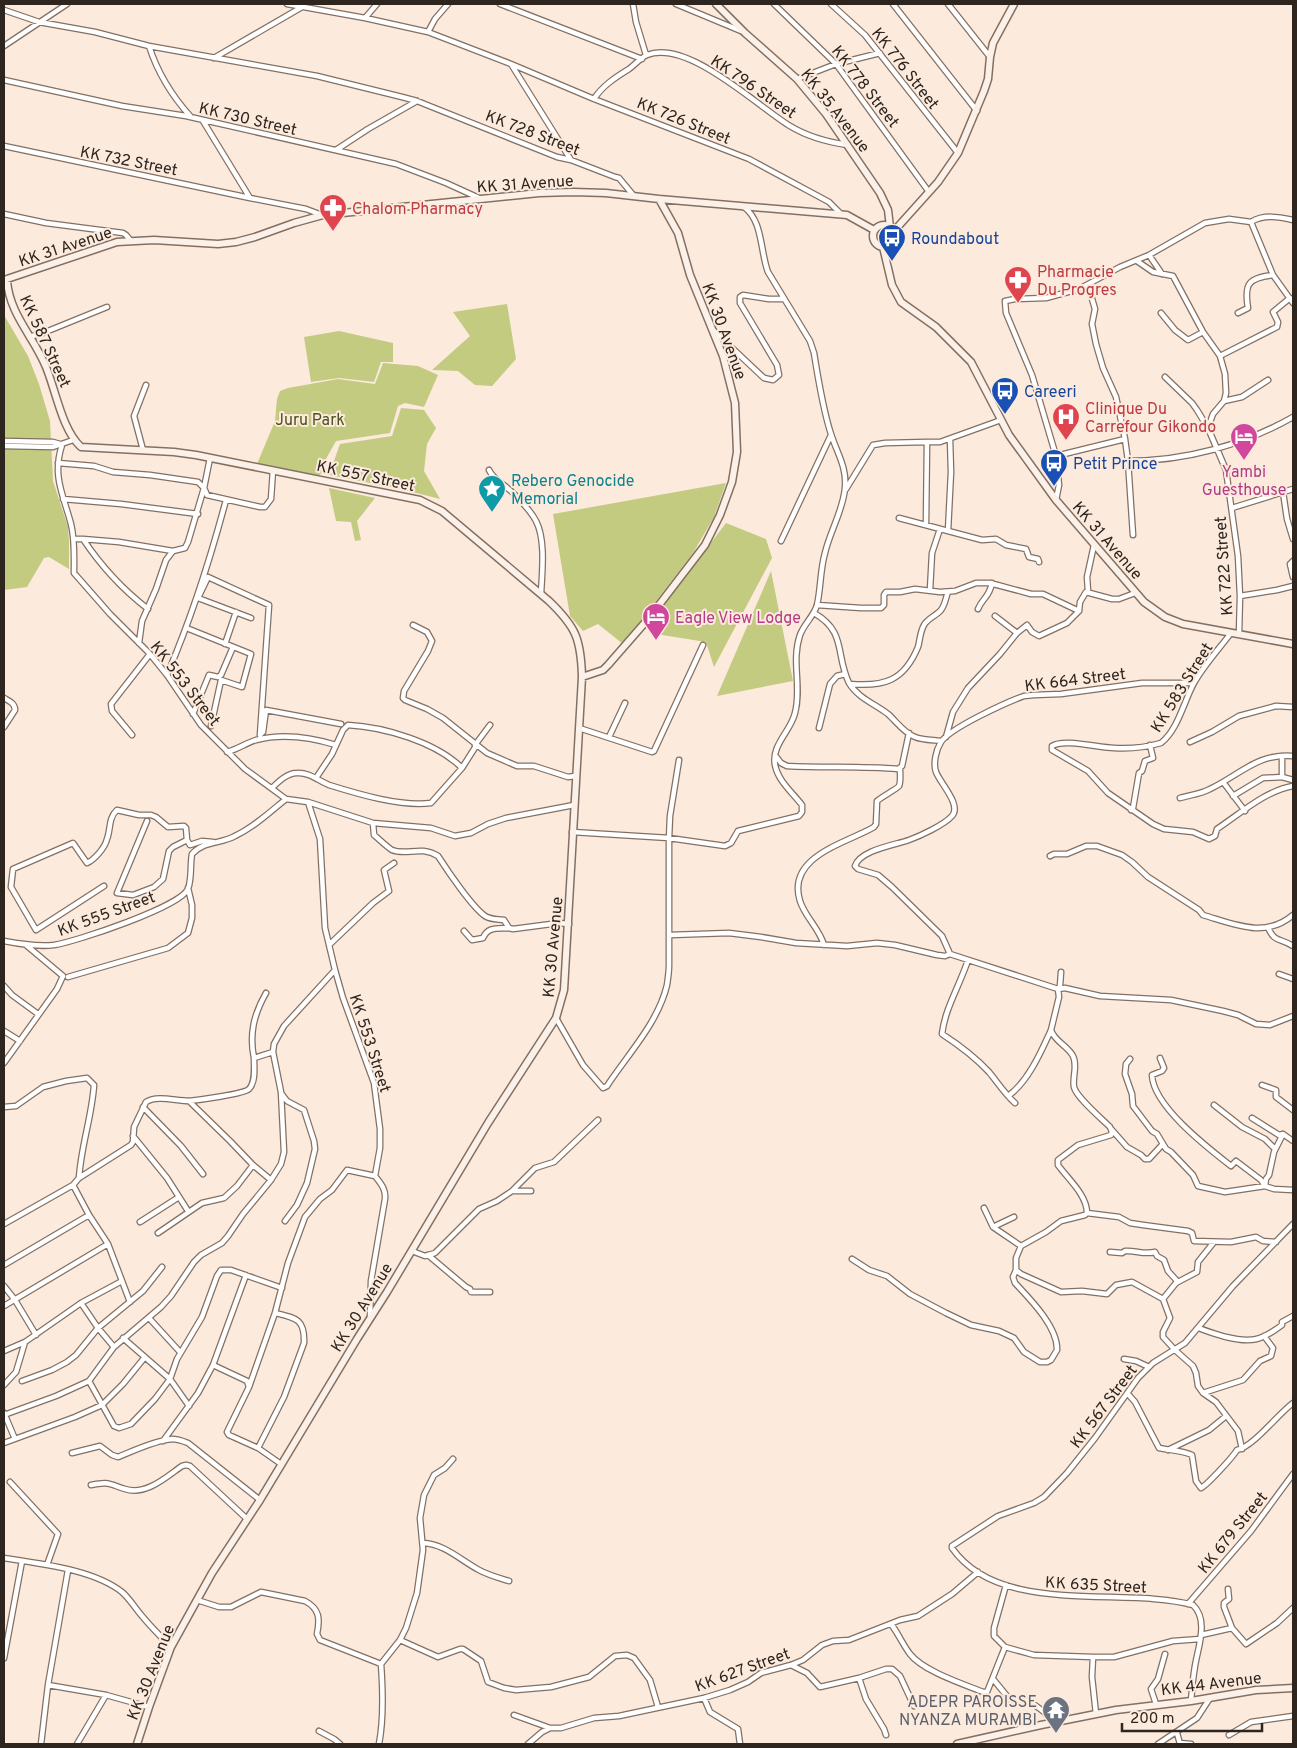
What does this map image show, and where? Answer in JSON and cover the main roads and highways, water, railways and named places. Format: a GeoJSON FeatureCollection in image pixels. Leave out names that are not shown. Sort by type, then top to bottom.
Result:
{"type":"FeatureCollection","features":[{"type":"Feature","properties":{"kind":"main road","name":"KK 35 Avenue"},"geometry":{"type":"LineString","coordinates":[[716,4],[797,80],[826,114],[884,201],[892,229]]}},
{"type":"Feature","properties":{"kind":"main road"},"geometry":{"type":"LineString","coordinates":[[892,229],[929,192],[951,165],[958,153],[977,111],[988,79],[993,43],[1014,4]]}},
{"type":"Feature","properties":{"kind":"main road","name":"KK 31 Avenue"},"geometry":{"type":"LineString","coordinates":[[5,278],[103,246],[130,240],[218,244],[236,242],[294,222],[323,215],[556,191],[606,193],[810,213],[841,214],[852,216],[874,230]]}},
{"type":"Feature","properties":{"kind":"main road","name":"KK 30 Avenue"},"geometry":{"type":"LineString","coordinates":[[137,1744],[171,1647],[197,1600],[370,1320],[488,1123],[556,1018],[564,990],[582,677],[603,670],[613,660],[649,618],[705,545],[720,515],[732,482],[736,460],[734,403],[723,356],[690,275],[678,233],[659,199]]}},
{"type":"Feature","properties":{"kind":"main road"},"geometry":{"type":"LineString","coordinates":[[882,225],[892,229],[895,237],[893,242],[888,246],[877,246],[872,235],[874,230],[882,225]]}},
{"type":"Feature","properties":{"kind":"main road","name":"KK 31 Avenue"},"geometry":{"type":"LineString","coordinates":[[883,247],[892,285],[898,297],[907,307],[945,335],[971,362],[1009,435],[1056,500],[1135,593],[1158,613],[1173,621],[1190,626],[1293,644]]}},
{"type":"Feature","properties":{"kind":"main road","name":"KK 587 Street"},"geometry":{"type":"LineString","coordinates":[[5,278],[11,303],[46,365],[67,428],[73,440]]}},
{"type":"Feature","properties":{"kind":"main road","name":"KK 557 Street"},"geometry":{"type":"LineString","coordinates":[[73,440],[81,447],[174,452],[210,458],[409,497],[431,505],[442,511],[565,616],[578,639],[582,677]]}},
{"type":"Feature","properties":{"kind":"main road","name":"KK 44 Avenue"},"geometry":{"type":"LineString","coordinates":[[957,1744],[1053,1722],[1156,1704],[1191,1701],[1256,1690],[1293,1688]]}},
{"type":"Feature","properties":{"kind":"place","name":"Chalom Pharmacy"},"geometry":{"type":"Point","coordinates":[333,232]}},
{"type":"Feature","properties":{"kind":"place","name":"Roundabout"},"geometry":{"type":"Point","coordinates":[892,262]}},
{"type":"Feature","properties":{"kind":"place","name":"Pharmacie Du Progres"},"geometry":{"type":"Point","coordinates":[1018,304]}},
{"type":"Feature","properties":{"kind":"place","name":"Careeri"},"geometry":{"type":"Point","coordinates":[1005,415]}},
{"type":"Feature","properties":{"kind":"place","name":"Clinique Du Carrefour Gikondo"},"geometry":{"type":"Point","coordinates":[1066,441]}},
{"type":"Feature","properties":{"kind":"place","name":"Yambi Guesthouse"},"geometry":{"type":"Point","coordinates":[1244,461]}},
{"type":"Feature","properties":{"kind":"place","name":"Petit Prince"},"geometry":{"type":"Point","coordinates":[1054,487]}},
{"type":"Feature","properties":{"kind":"place","name":"Rebero Genocide Memorial"},"geometry":{"type":"Point","coordinates":[492,513]}},
{"type":"Feature","properties":{"kind":"place","name":"Eagle View Lodge"},"geometry":{"type":"Point","coordinates":[656,641]}},
{"type":"Feature","properties":{"kind":"place","name":"ADEPR PAROISSE NYANZA MURAMBI"},"geometry":{"type":"Point","coordinates":[1056,1734]}},
{"type":"Feature","properties":{"kind":"park label","name":"Juru Park"},"geometry":{"type":"Point","coordinates":[310,419]}}]}
